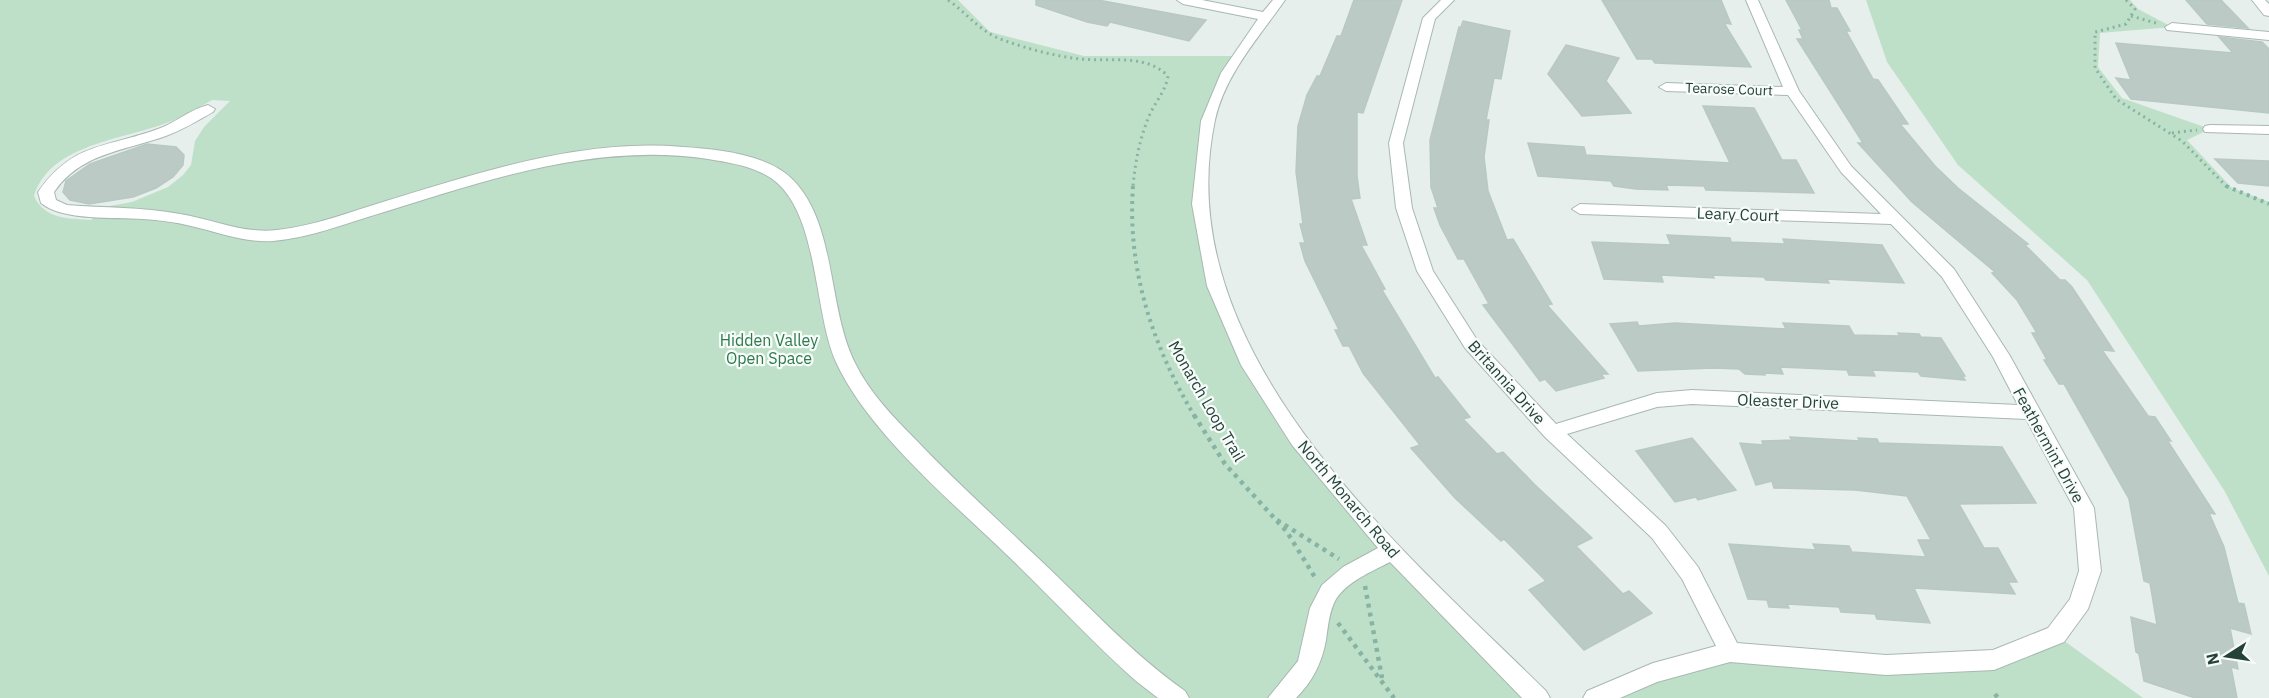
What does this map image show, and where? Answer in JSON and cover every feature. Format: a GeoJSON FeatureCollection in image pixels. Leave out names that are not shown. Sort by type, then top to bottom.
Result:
{"type":"FeatureCollection","features":[{"type":"Feature","properties":{"kind":"street"},"geometry":{"type":"LineString","coordinates":[[1182,0],[1267,17]]}},
{"type":"Feature","properties":{"kind":"street","name":"North Monarch Road"},"geometry":{"type":"LineString","coordinates":[[1279,0],[1229,72],[1208,120],[1198,202],[1202,237],[1221,303],[1241,351],[1259,381],[1324,473],[1391,551],[1538,698]]}},
{"type":"Feature","properties":{"kind":"street","name":"Britannia Drive"},"geometry":{"type":"LineString","coordinates":[[1448,0],[1429,18],[1396,143],[1404,208],[1425,271],[1471,344],[1552,432],[1659,532],[1690,573],[1730,652]]}},
{"type":"Feature","properties":{"kind":"street","name":"Feathermint Drive"},"geometry":{"type":"LineString","coordinates":[[1595,698],[1653,673],[1730,652],[1886,665],[1969,663],[1994,660],[2056,635],[2080,603],[2090,571],[2084,508],[2001,356],[1948,273],[1846,169],[1792,91],[1752,0]]}},
{"type":"Feature","properties":{"kind":"street"},"geometry":{"type":"LineString","coordinates":[[2258,0],[2269,12]]}},
{"type":"Feature","properties":{"kind":"street"},"geometry":{"type":"LineString","coordinates":[[2172,27],[2269,36]]}},
{"type":"Feature","properties":{"kind":"street","name":"Tearose Court"},"geometry":{"type":"LineString","coordinates":[[1666,87],[1792,91]]}},
{"type":"Feature","properties":{"kind":"street"},"geometry":{"type":"LineString","coordinates":[[208,109],[178,127],[120,143],[74,162],[56,175],[46,192],[50,203],[64,209],[180,218],[251,237],[311,228],[495,173],[550,159],[600,152],[689,151],[751,164],[785,179],[801,197],[812,229],[830,326],[845,363],[874,409],[940,477],[1120,650],[1177,698]]}},
{"type":"Feature","properties":{"kind":"street"},"geometry":{"type":"LineString","coordinates":[[2210,129],[2269,130]]}},
{"type":"Feature","properties":{"kind":"street","name":"Leary Court"},"geometry":{"type":"LineString","coordinates":[[1580,209],[1896,219]]}},
{"type":"Feature","properties":{"kind":"street","name":"Oleaster Drive"},"geometry":{"type":"LineString","coordinates":[[1552,432],[1657,400],[1692,397],[2030,412]]}},
{"type":"Feature","properties":{"kind":"street"},"geometry":{"type":"LineString","coordinates":[[1281,698],[1295,684],[1309,661],[1323,602],[1345,575],[1391,551]]}},
{"type":"Feature","properties":{"kind":"path","name":"Monarch Loop Trail"},"geometry":{"type":"LineString","coordinates":[[948,0],[981,30],[997,38],[1078,59],[1146,62],[1163,69],[1168,76],[1167,84],[1142,133],[1133,168],[1132,244],[1140,291],[1158,343],[1178,385],[1218,454],[1239,482],[1283,527],[1318,582],[1323,602]]}},
{"type":"Feature","properties":{"kind":"path"},"geometry":{"type":"LineString","coordinates":[[2126,0],[2135,9],[2126,24],[2095,32],[2095,68],[2116,99],[2182,141],[2229,189],[2269,204]]}},
{"type":"Feature","properties":{"kind":"path"},"geometry":{"type":"LineString","coordinates":[[2131,16],[2172,27]]}},
{"type":"Feature","properties":{"kind":"path"},"geometry":{"type":"LineString","coordinates":[[2171,134],[2210,129]]}},
{"type":"Feature","properties":{"kind":"path"},"geometry":{"type":"LineString","coordinates":[[1323,602],[1394,698]]}},
{"type":"Feature","properties":{"kind":"green space","name":"Hidden Valley Open Space"},"geometry":{"type":"Polygon","coordinates":[[[0,0],[958,0],[990,32],[1084,56],[1240,56],[1219,94],[1200,172],[1221,303],[1324,473],[1538,698],[0,698],[0,0]],[[212,100],[165,124],[104,141],[69,156],[54,166],[42,179],[34,196],[44,210],[51,214],[91,220],[104,207],[132,202],[168,187],[191,165],[195,141],[204,127],[230,101],[212,100]]]}},
{"type":"Feature","properties":{"kind":"green space"},"geometry":{"type":"Polygon","coordinates":[[[1866,0],[2130,0],[2138,9],[2172,27],[2100,33],[2098,67],[2122,98],[2210,129],[2187,140],[2232,188],[2269,202],[2269,576],[2224,490],[2087,280],[1958,165],[1887,62],[1866,0]]]}},
{"type":"Feature","properties":{"kind":"green space"},"geometry":{"type":"Polygon","coordinates":[[[2056,635],[2143,698],[1595,698],[1730,652],[1969,663],[2056,635]]]}},
{"type":"Feature","properties":{"kind":"building"},"geometry":{"type":"Polygon","coordinates":[[[1036,0],[1098,0],[1206,20],[1189,41],[1110,22],[1107,26],[1087,22],[1036,5],[1036,0]]]}},
{"type":"Feature","properties":{"kind":"building"},"geometry":{"type":"Polygon","coordinates":[[[1354,0],[1402,0],[1363,113],[1357,112],[1357,176],[1360,198],[1351,199],[1367,245],[1361,245],[1385,289],[1382,290],[1435,378],[1438,377],[1470,417],[1463,419],[1497,454],[1503,452],[1592,538],[1576,546],[1623,594],[1629,591],[1652,613],[1584,650],[1529,590],[1546,581],[1504,539],[1501,541],[1455,498],[1411,448],[1420,445],[1363,373],[1349,346],[1343,346],[1335,330],[1339,330],[1305,261],[1300,243],[1305,243],[1300,224],[1303,224],[1296,172],[1298,126],[1307,95],[1317,76],[1320,76],[1337,36],[1341,36],[1354,0]]]}},
{"type":"Feature","properties":{"kind":"building"},"geometry":{"type":"Polygon","coordinates":[[[1602,0],[1721,0],[1731,24],[1724,23],[1751,67],[1655,63],[1652,59],[1637,59],[1602,0]]]}},
{"type":"Feature","properties":{"kind":"building"},"geometry":{"type":"Polygon","coordinates":[[[1786,0],[1829,0],[1831,8],[1837,8],[1850,31],[1846,31],[1873,79],[1878,80],[1908,124],[1900,124],[1935,166],[1958,188],[2028,244],[2025,245],[2060,280],[2065,280],[2072,287],[2114,351],[2102,350],[2148,416],[2155,417],[2171,441],[2167,440],[2215,514],[2209,513],[2224,547],[2238,603],[2244,604],[2251,634],[2230,628],[2238,669],[2231,667],[2237,698],[2195,698],[2144,681],[2139,654],[2136,652],[2131,617],[2157,625],[2150,583],[2144,581],[2129,499],[2064,384],[2059,384],[2044,360],[2047,360],[2032,333],[2037,333],[2017,300],[1992,273],[1995,272],[1912,202],[1858,143],[1863,143],[1797,39],[1803,39],[1799,30],[1802,30],[1786,0]]]}},
{"type":"Feature","properties":{"kind":"building"},"geometry":{"type":"Polygon","coordinates":[[[2186,0],[2221,0],[2248,28],[2207,24],[2186,0]]]}},
{"type":"Feature","properties":{"kind":"building"},"geometry":{"type":"Polygon","coordinates":[[[1463,21],[1510,31],[1501,79],[1494,78],[1486,120],[1489,120],[1484,157],[1488,191],[1507,240],[1513,239],[1552,304],[1547,305],[1608,374],[1601,374],[1604,378],[1556,391],[1545,379],[1540,381],[1483,305],[1489,304],[1464,259],[1458,259],[1440,225],[1434,208],[1438,208],[1431,187],[1430,140],[1459,27],[1463,21]]]}},
{"type":"Feature","properties":{"kind":"building"},"geometry":{"type":"Polygon","coordinates":[[[2219,37],[2262,42],[2269,49],[2269,113],[2131,99],[2116,78],[2131,80],[2116,43],[2233,53],[2219,37]]]}},
{"type":"Feature","properties":{"kind":"building"},"geometry":{"type":"Polygon","coordinates":[[[1566,45],[1619,58],[1606,81],[1631,113],[1582,116],[1548,74],[1566,45]]]}},
{"type":"Feature","properties":{"kind":"building"},"geometry":{"type":"Polygon","coordinates":[[[1703,106],[1754,108],[1782,160],[1796,160],[1814,193],[1706,190],[1704,186],[1666,185],[1668,190],[1636,189],[1614,186],[1611,181],[1538,176],[1528,143],[1584,147],[1586,155],[1730,163],[1703,106]]]}},
{"type":"Feature","properties":{"kind":"building"},"geometry":{"type":"Polygon","coordinates":[[[147,144],[176,147],[184,155],[183,165],[173,177],[156,188],[133,197],[89,204],[70,200],[63,192],[66,181],[90,164],[147,144]]]}},
{"type":"Feature","properties":{"kind":"building"},"geometry":{"type":"Polygon","coordinates":[[[2215,159],[2269,161],[2269,186],[2238,183],[2215,159]]]}},
{"type":"Feature","properties":{"kind":"building"},"geometry":{"type":"Polygon","coordinates":[[[1667,235],[1730,238],[1731,242],[1785,244],[1783,239],[1882,245],[1904,283],[1827,279],[1829,283],[1712,275],[1714,278],[1661,275],[1663,282],[1604,279],[1592,242],[1671,245],[1667,235]]]}},
{"type":"Feature","properties":{"kind":"building"},"geometry":{"type":"Polygon","coordinates":[[[1637,322],[1639,326],[1675,323],[1786,329],[1783,323],[1849,326],[1854,335],[1919,334],[1921,337],[1941,338],[1965,376],[1962,376],[1965,380],[1921,376],[1918,372],[1872,370],[1875,376],[1849,375],[1847,370],[1780,367],[1783,374],[1745,374],[1739,369],[1713,368],[1638,371],[1610,324],[1637,322]]]}},
{"type":"Feature","properties":{"kind":"building"},"geometry":{"type":"Polygon","coordinates":[[[1790,437],[1860,441],[1858,438],[1877,439],[1879,443],[2002,447],[2036,503],[1959,504],[1984,548],[1998,548],[2017,582],[2008,582],[2015,594],[1914,588],[1930,623],[1877,619],[1875,614],[1841,612],[1839,607],[1787,604],[1789,608],[1769,607],[1767,600],[1748,599],[1729,544],[1816,550],[1813,544],[1849,546],[1852,552],[1926,557],[1918,540],[1931,540],[1907,496],[1855,490],[1774,488],[1772,481],[1756,485],[1740,443],[1763,445],[1762,441],[1792,440],[1790,437]]]}},
{"type":"Feature","properties":{"kind":"building"},"geometry":{"type":"Polygon","coordinates":[[[1692,438],[1736,490],[1698,500],[1696,497],[1675,502],[1636,451],[1692,438]]]}}]}
